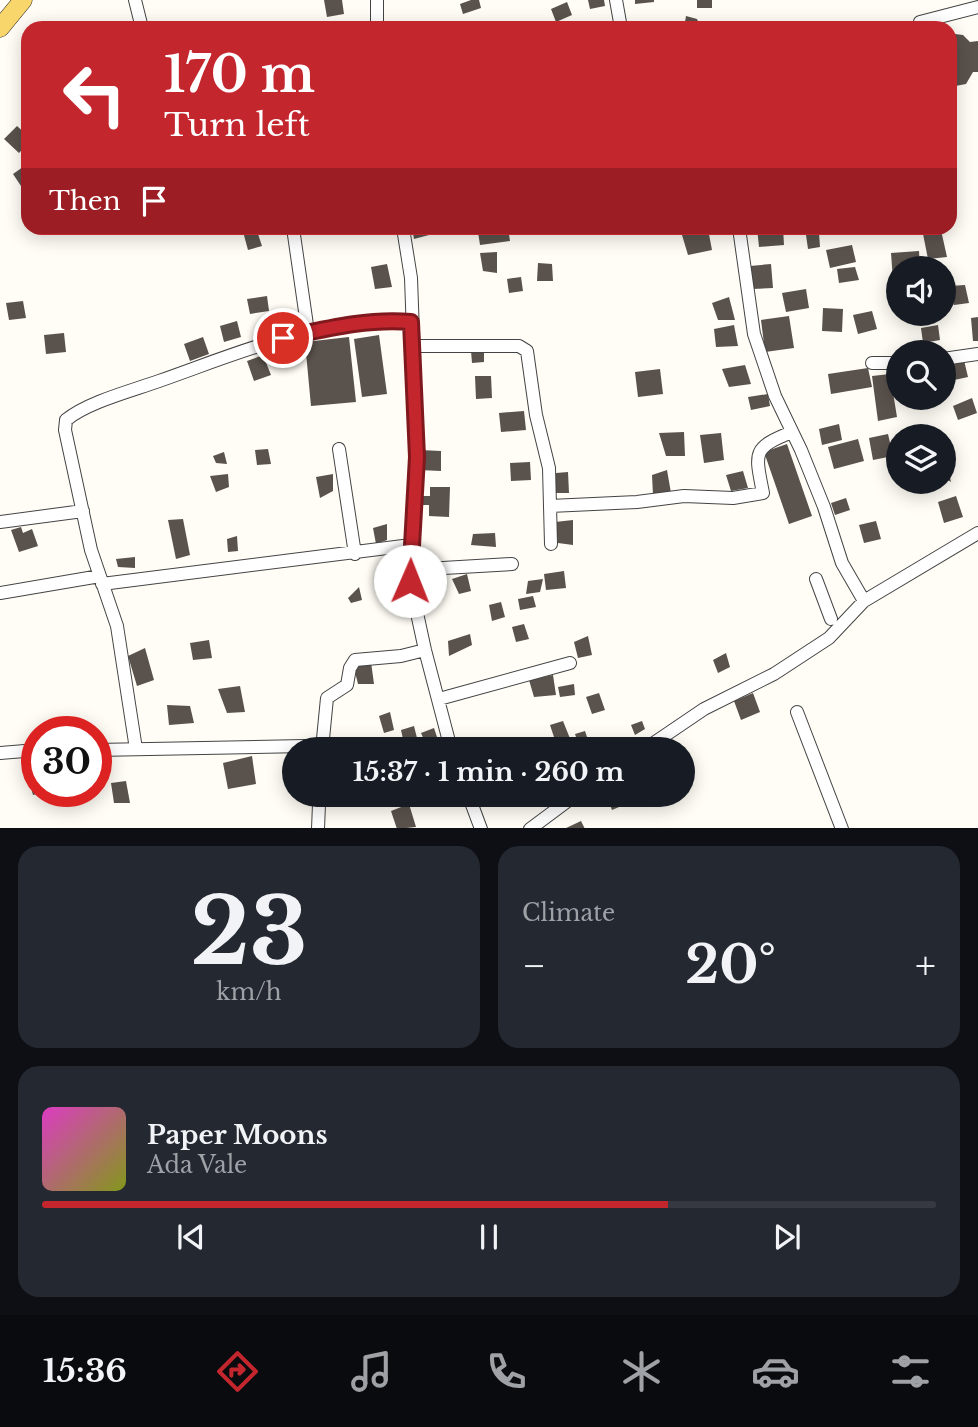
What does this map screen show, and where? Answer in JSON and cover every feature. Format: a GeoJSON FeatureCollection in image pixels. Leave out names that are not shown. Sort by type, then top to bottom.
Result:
{"type":"FeatureCollection","features":[{"type":"Feature","properties":{"kind":"main road"},"geometry":{"type":"LineString","coordinates":[[0,28],[23,0]]}},
{"type":"Feature","properties":{"kind":"street"},"geometry":{"type":"LineString","coordinates":[[135,0],[140,21]]}},
{"type":"Feature","properties":{"kind":"street"},"geometry":{"type":"LineString","coordinates":[[377,0],[377,21]]}},
{"type":"Feature","properties":{"kind":"street"},"geometry":{"type":"LineString","coordinates":[[617,0],[620,21]]}},
{"type":"Feature","properties":{"kind":"street"},"geometry":{"type":"LineString","coordinates":[[924,21],[978,7]]}},
{"type":"Feature","properties":{"kind":"street"},"geometry":{"type":"LineString","coordinates":[[294,235],[309,332]]}},
{"type":"Feature","properties":{"kind":"street"},"geometry":{"type":"LineString","coordinates":[[404,235],[411,278],[417,452],[409,570],[413,600],[448,737]]}},
{"type":"Feature","properties":{"kind":"street"},"geometry":{"type":"LineString","coordinates":[[739,235],[754,334],[775,396],[824,507],[842,563],[864,601]]}},
{"type":"Feature","properties":{"kind":"street"},"geometry":{"type":"LineString","coordinates":[[136,749],[117,626],[101,580],[83,511],[65,430],[66,421],[75,413],[283,338],[388,320],[411,322]]}},
{"type":"Feature","properties":{"kind":"street"},"geometry":{"type":"LineString","coordinates":[[413,346],[519,346],[527,351],[536,415],[549,468],[551,544]]}},
{"type":"Feature","properties":{"kind":"street"},"geometry":{"type":"LineString","coordinates":[[956,357],[978,354]]}},
{"type":"Feature","properties":{"kind":"street"},"geometry":{"type":"LineString","coordinates":[[872,363],[886,363]]}},
{"type":"Feature","properties":{"kind":"street"},"geometry":{"type":"LineString","coordinates":[[550,506],[637,502],[684,496],[733,498],[763,493],[757,465],[762,448],[766,442],[792,432]]}},
{"type":"Feature","properties":{"kind":"street"},"geometry":{"type":"LineString","coordinates":[[339,449],[355,554]]}},
{"type":"Feature","properties":{"kind":"street"},"geometry":{"type":"LineString","coordinates":[[0,522],[83,511]]}},
{"type":"Feature","properties":{"kind":"street"},"geometry":{"type":"LineString","coordinates":[[663,737],[704,709],[774,674],[829,638],[864,601],[978,533]]}},
{"type":"Feature","properties":{"kind":"street"},"geometry":{"type":"LineString","coordinates":[[0,593],[355,554],[411,545]]}},
{"type":"Feature","properties":{"kind":"street"},"geometry":{"type":"LineString","coordinates":[[409,570],[512,564]]}},
{"type":"Feature","properties":{"kind":"street"},"geometry":{"type":"LineString","coordinates":[[816,579],[831,619]]}},
{"type":"Feature","properties":{"kind":"street"},"geometry":{"type":"LineString","coordinates":[[322,737],[327,698],[347,685],[355,660],[401,656],[425,650]]}},
{"type":"Feature","properties":{"kind":"street"},"geometry":{"type":"LineString","coordinates":[[439,699],[570,663]]}},
{"type":"Feature","properties":{"kind":"street"},"geometry":{"type":"LineString","coordinates":[[797,712],[842,828]]}},
{"type":"Feature","properties":{"kind":"street"},"geometry":{"type":"LineString","coordinates":[[112,750],[282,746]]}},
{"type":"Feature","properties":{"kind":"street"},"geometry":{"type":"LineString","coordinates":[[0,753],[21,752]]}},
{"type":"Feature","properties":{"kind":"street"},"geometry":{"type":"LineString","coordinates":[[318,828],[319,807]]}},
{"type":"Feature","properties":{"kind":"street"},"geometry":{"type":"LineString","coordinates":[[473,807],[481,828]]}},
{"type":"Feature","properties":{"kind":"street"},"geometry":{"type":"LineString","coordinates":[[530,828],[559,807]]}},
{"type":"Feature","properties":{"kind":"building"},"geometry":{"type":"Polygon","coordinates":[[[324,0],[342,0],[344,14],[327,17],[324,0]]]}},
{"type":"Feature","properties":{"kind":"building"},"geometry":{"type":"Polygon","coordinates":[[[479,0],[481,8],[463,14],[460,4],[479,0]]]}},
{"type":"Feature","properties":{"kind":"building"},"geometry":{"type":"Polygon","coordinates":[[[588,0],[604,0],[605,6],[590,9],[588,0]]]}},
{"type":"Feature","properties":{"kind":"building"},"geometry":{"type":"Polygon","coordinates":[[[635,0],[654,0],[654,2],[635,4],[635,0]]]}},
{"type":"Feature","properties":{"kind":"building"},"geometry":{"type":"Polygon","coordinates":[[[697,0],[712,0],[712,8],[697,8],[697,0]]]}},
{"type":"Feature","properties":{"kind":"building"},"geometry":{"type":"Polygon","coordinates":[[[567,2],[572,15],[556,21],[551,9],[567,2]]]}},
{"type":"Feature","properties":{"kind":"building"},"geometry":{"type":"Polygon","coordinates":[[[686,16],[698,21],[685,21],[686,16]]]}},
{"type":"Feature","properties":{"kind":"building"},"geometry":{"type":"Polygon","coordinates":[[[957,34],[963,35],[970,42],[978,41],[978,72],[973,72],[966,84],[957,86],[957,34]]]}},
{"type":"Feature","properties":{"kind":"building"},"geometry":{"type":"Polygon","coordinates":[[[17,126],[21,130],[21,151],[19,153],[4,139],[17,126]]]}},
{"type":"Feature","properties":{"kind":"building"},"geometry":{"type":"Polygon","coordinates":[[[21,168],[21,186],[13,174],[21,168]]]}},
{"type":"Feature","properties":{"kind":"building"},"geometry":{"type":"Polygon","coordinates":[[[244,235],[258,235],[262,246],[248,250],[244,235]]]}},
{"type":"Feature","properties":{"kind":"building"},"geometry":{"type":"Polygon","coordinates":[[[413,235],[429,235],[414,239],[413,235]]]}},
{"type":"Feature","properties":{"kind":"building"},"geometry":{"type":"Polygon","coordinates":[[[478,235],[509,235],[510,241],[480,245],[478,235]]]}},
{"type":"Feature","properties":{"kind":"building"},"geometry":{"type":"Polygon","coordinates":[[[682,235],[709,235],[712,250],[688,255],[682,235]]]}},
{"type":"Feature","properties":{"kind":"building"},"geometry":{"type":"Polygon","coordinates":[[[758,235],[783,235],[784,245],[759,247],[758,235]]]}},
{"type":"Feature","properties":{"kind":"building"},"geometry":{"type":"Polygon","coordinates":[[[806,235],[819,235],[820,247],[808,249],[806,235]]]}},
{"type":"Feature","properties":{"kind":"building"},"geometry":{"type":"Polygon","coordinates":[[[923,235],[942,235],[947,256],[927,256],[923,235]]]}},
{"type":"Feature","properties":{"kind":"building"},"geometry":{"type":"Polygon","coordinates":[[[852,245],[856,262],[830,268],[826,250],[852,245]]]}},
{"type":"Feature","properties":{"kind":"building"},"geometry":{"type":"Polygon","coordinates":[[[919,251],[919,256],[891,256],[891,253],[919,251]]]}},
{"type":"Feature","properties":{"kind":"building"},"geometry":{"type":"Polygon","coordinates":[[[497,252],[497,273],[483,271],[480,253],[497,252]]]}},
{"type":"Feature","properties":{"kind":"building"},"geometry":{"type":"Polygon","coordinates":[[[538,263],[552,264],[553,281],[537,281],[538,263]]]}},
{"type":"Feature","properties":{"kind":"building"},"geometry":{"type":"Polygon","coordinates":[[[387,264],[392,287],[375,289],[371,267],[387,264]]]}},
{"type":"Feature","properties":{"kind":"building"},"geometry":{"type":"Polygon","coordinates":[[[771,264],[773,288],[752,289],[750,266],[771,264]]]}},
{"type":"Feature","properties":{"kind":"building"},"geometry":{"type":"Polygon","coordinates":[[[855,267],[859,280],[839,283],[837,269],[855,267]]]}},
{"type":"Feature","properties":{"kind":"building"},"geometry":{"type":"Polygon","coordinates":[[[521,277],[523,291],[509,293],[507,279],[521,277]]]}},
{"type":"Feature","properties":{"kind":"building"},"geometry":{"type":"Polygon","coordinates":[[[965,285],[969,303],[956,305],[956,286],[965,285]]]}},
{"type":"Feature","properties":{"kind":"building"},"geometry":{"type":"Polygon","coordinates":[[[806,289],[809,308],[786,312],[782,293],[806,289]]]}},
{"type":"Feature","properties":{"kind":"building"},"geometry":{"type":"Polygon","coordinates":[[[267,296],[269,311],[250,314],[247,299],[267,296]]]}},
{"type":"Feature","properties":{"kind":"building"},"geometry":{"type":"Polygon","coordinates":[[[729,297],[735,320],[718,320],[712,303],[729,297]]]}},
{"type":"Feature","properties":{"kind":"building"},"geometry":{"type":"Polygon","coordinates":[[[23,301],[26,318],[9,320],[6,303],[23,301]]]}},
{"type":"Feature","properties":{"kind":"building"},"geometry":{"type":"Polygon","coordinates":[[[823,308],[843,309],[842,332],[822,331],[823,308]]]}},
{"type":"Feature","properties":{"kind":"building"},"geometry":{"type":"Polygon","coordinates":[[[872,311],[877,329],[858,334],[853,315],[872,311]]]}},
{"type":"Feature","properties":{"kind":"building"},"geometry":{"type":"Polygon","coordinates":[[[789,316],[794,348],[765,352],[761,320],[789,316]]]}},
{"type":"Feature","properties":{"kind":"building"},"geometry":{"type":"Polygon","coordinates":[[[978,317],[978,341],[973,341],[971,318],[978,317]]]}},
{"type":"Feature","properties":{"kind":"building"},"geometry":{"type":"Polygon","coordinates":[[[237,321],[241,337],[224,342],[220,326],[237,321]]]}},
{"type":"Feature","properties":{"kind":"building"},"geometry":{"type":"Polygon","coordinates":[[[734,325],[738,346],[716,347],[714,329],[734,325]]]}},
{"type":"Feature","properties":{"kind":"building"},"geometry":{"type":"Polygon","coordinates":[[[938,326],[940,340],[923,340],[921,328],[938,326]]]}},
{"type":"Feature","properties":{"kind":"building"},"geometry":{"type":"Polygon","coordinates":[[[64,333],[66,352],[46,354],[44,335],[64,333]]]}},
{"type":"Feature","properties":{"kind":"building"},"geometry":{"type":"Polygon","coordinates":[[[379,335],[387,394],[362,397],[354,339],[379,335]]]}},
{"type":"Feature","properties":{"kind":"building"},"geometry":{"type":"Polygon","coordinates":[[[203,337],[209,354],[190,361],[184,344],[203,337]]]}},
{"type":"Feature","properties":{"kind":"building"},"geometry":{"type":"Polygon","coordinates":[[[349,337],[356,402],[311,406],[305,342],[349,337]]]}},
{"type":"Feature","properties":{"kind":"building"},"geometry":{"type":"Polygon","coordinates":[[[484,350],[484,362],[472,363],[471,351],[484,350]]]}},
{"type":"Feature","properties":{"kind":"building"},"geometry":{"type":"Polygon","coordinates":[[[263,355],[271,375],[254,381],[247,361],[263,355]]]}},
{"type":"Feature","properties":{"kind":"building"},"geometry":{"type":"Polygon","coordinates":[[[963,356],[968,377],[956,380],[956,358],[963,356]]]}},
{"type":"Feature","properties":{"kind":"building"},"geometry":{"type":"Polygon","coordinates":[[[745,365],[751,384],[729,387],[722,369],[745,365]]]}},
{"type":"Feature","properties":{"kind":"building"},"geometry":{"type":"Polygon","coordinates":[[[868,368],[872,387],[831,394],[828,374],[868,368]]]}},
{"type":"Feature","properties":{"kind":"building"},"geometry":{"type":"Polygon","coordinates":[[[660,369],[663,394],[638,397],[635,372],[660,369]]]}},
{"type":"Feature","properties":{"kind":"building"},"geometry":{"type":"Polygon","coordinates":[[[886,374],[886,410],[896,410],[897,417],[878,421],[872,376],[886,374]]]}},
{"type":"Feature","properties":{"kind":"building"},"geometry":{"type":"Polygon","coordinates":[[[475,376],[491,376],[492,398],[476,399],[475,376]]]}},
{"type":"Feature","properties":{"kind":"building"},"geometry":{"type":"Polygon","coordinates":[[[768,394],[770,406],[751,410],[748,397],[768,394]]]}},
{"type":"Feature","properties":{"kind":"building"},"geometry":{"type":"Polygon","coordinates":[[[972,398],[977,413],[958,420],[954,410],[956,405],[972,398]]]}},
{"type":"Feature","properties":{"kind":"building"},"geometry":{"type":"Polygon","coordinates":[[[524,411],[526,430],[501,432],[499,413],[524,411]]]}},
{"type":"Feature","properties":{"kind":"building"},"geometry":{"type":"Polygon","coordinates":[[[839,424],[842,440],[822,445],[819,429],[839,424]]]}},
{"type":"Feature","properties":{"kind":"building"},"geometry":{"type":"Polygon","coordinates":[[[684,432],[685,456],[666,456],[659,433],[684,432]]]}},
{"type":"Feature","properties":{"kind":"building"},"geometry":{"type":"Polygon","coordinates":[[[721,433],[724,460],[704,463],[700,435],[721,433]]]}},
{"type":"Feature","properties":{"kind":"building"},"geometry":{"type":"Polygon","coordinates":[[[886,434],[886,457],[873,460],[869,438],[886,434]]]}},
{"type":"Feature","properties":{"kind":"building"},"geometry":{"type":"Polygon","coordinates":[[[858,439],[864,461],[834,469],[828,447],[858,439]]]}},
{"type":"Feature","properties":{"kind":"building"},"geometry":{"type":"Polygon","coordinates":[[[787,444],[812,516],[789,524],[764,452],[787,444]]]}},
{"type":"Feature","properties":{"kind":"building"},"geometry":{"type":"Polygon","coordinates":[[[268,449],[271,464],[257,465],[255,450],[268,449]]]}},
{"type":"Feature","properties":{"kind":"building"},"geometry":{"type":"Polygon","coordinates":[[[420,450],[441,451],[441,471],[419,470],[420,450]]]}},
{"type":"Feature","properties":{"kind":"building"},"geometry":{"type":"Polygon","coordinates":[[[224,452],[227,464],[216,463],[213,456],[224,452]]]}},
{"type":"Feature","properties":{"kind":"building"},"geometry":{"type":"Polygon","coordinates":[[[530,462],[531,480],[511,481],[510,463],[530,462]]]}},
{"type":"Feature","properties":{"kind":"building"},"geometry":{"type":"Polygon","coordinates":[[[667,470],[671,493],[653,495],[652,475],[667,470]]]}},
{"type":"Feature","properties":{"kind":"building"},"geometry":{"type":"Polygon","coordinates":[[[743,471],[748,488],[731,491],[726,475],[743,471]]]}},
{"type":"Feature","properties":{"kind":"building"},"geometry":{"type":"Polygon","coordinates":[[[568,472],[569,493],[556,493],[556,473],[568,472]]]}},
{"type":"Feature","properties":{"kind":"building"},"geometry":{"type":"Polygon","coordinates":[[[228,474],[229,487],[216,492],[210,476],[228,474]]]}},
{"type":"Feature","properties":{"kind":"building"},"geometry":{"type":"Polygon","coordinates":[[[333,474],[333,491],[320,498],[316,477],[333,474]]]}},
{"type":"Feature","properties":{"kind":"building"},"geometry":{"type":"Polygon","coordinates":[[[430,487],[450,487],[449,517],[429,516],[429,505],[422,505],[422,496],[430,496],[430,487]]]}},
{"type":"Feature","properties":{"kind":"building"},"geometry":{"type":"Polygon","coordinates":[[[956,496],[963,517],[944,523],[938,502],[956,496]]]}},
{"type":"Feature","properties":{"kind":"building"},"geometry":{"type":"Polygon","coordinates":[[[846,498],[850,510],[835,515],[831,503],[846,498]]]}},
{"type":"Feature","properties":{"kind":"building"},"geometry":{"type":"Polygon","coordinates":[[[183,519],[190,555],[176,559],[168,520],[183,519]]]}},
{"type":"Feature","properties":{"kind":"building"},"geometry":{"type":"Polygon","coordinates":[[[573,520],[573,545],[558,543],[555,522],[573,520]]]}},
{"type":"Feature","properties":{"kind":"building"},"geometry":{"type":"Polygon","coordinates":[[[876,521],[881,539],[864,543],[859,525],[876,521]]]}},
{"type":"Feature","properties":{"kind":"building"},"geometry":{"type":"Polygon","coordinates":[[[387,524],[387,540],[376,544],[373,528],[387,524]]]}},
{"type":"Feature","properties":{"kind":"building"},"geometry":{"type":"Polygon","coordinates":[[[21,527],[23,533],[32,529],[38,546],[19,552],[11,530],[21,527]]]}},
{"type":"Feature","properties":{"kind":"building"},"geometry":{"type":"Polygon","coordinates":[[[495,533],[496,547],[471,545],[473,534],[495,533]]]}},
{"type":"Feature","properties":{"kind":"building"},"geometry":{"type":"Polygon","coordinates":[[[237,536],[238,551],[228,552],[227,539],[237,536]]]}},
{"type":"Feature","properties":{"kind":"building"},"geometry":{"type":"Polygon","coordinates":[[[135,557],[135,568],[118,567],[116,559],[135,557]]]}},
{"type":"Feature","properties":{"kind":"building"},"geometry":{"type":"Polygon","coordinates":[[[564,571],[566,588],[546,590],[544,574],[564,571]]]}},
{"type":"Feature","properties":{"kind":"building"},"geometry":{"type":"Polygon","coordinates":[[[467,574],[471,591],[459,594],[452,579],[467,574]]]}},
{"type":"Feature","properties":{"kind":"building"},"geometry":{"type":"Polygon","coordinates":[[[543,579],[540,592],[526,594],[528,581],[543,579]]]}},
{"type":"Feature","properties":{"kind":"building"},"geometry":{"type":"Polygon","coordinates":[[[359,587],[362,600],[351,603],[348,598],[359,587]]]}},
{"type":"Feature","properties":{"kind":"building"},"geometry":{"type":"Polygon","coordinates":[[[533,596],[536,607],[520,610],[518,599],[533,596]]]}},
{"type":"Feature","properties":{"kind":"building"},"geometry":{"type":"Polygon","coordinates":[[[501,602],[505,617],[492,621],[489,605],[501,602]]]}},
{"type":"Feature","properties":{"kind":"building"},"geometry":{"type":"Polygon","coordinates":[[[524,624],[529,639],[516,642],[512,627],[524,624]]]}},
{"type":"Feature","properties":{"kind":"building"},"geometry":{"type":"Polygon","coordinates":[[[470,634],[472,645],[449,656],[448,641],[470,634]]]}},
{"type":"Feature","properties":{"kind":"building"},"geometry":{"type":"Polygon","coordinates":[[[588,636],[592,655],[578,658],[574,642],[588,636]]]}},
{"type":"Feature","properties":{"kind":"building"},"geometry":{"type":"Polygon","coordinates":[[[209,640],[212,658],[193,660],[190,643],[209,640]]]}},
{"type":"Feature","properties":{"kind":"building"},"geometry":{"type":"Polygon","coordinates":[[[145,648],[154,680],[137,686],[128,656],[145,648]]]}},
{"type":"Feature","properties":{"kind":"building"},"geometry":{"type":"Polygon","coordinates":[[[726,653],[730,667],[718,673],[713,660],[726,653]]]}},
{"type":"Feature","properties":{"kind":"building"},"geometry":{"type":"Polygon","coordinates":[[[371,662],[374,684],[358,684],[353,664],[371,662]]]}},
{"type":"Feature","properties":{"kind":"building"},"geometry":{"type":"Polygon","coordinates":[[[553,675],[556,695],[534,697],[529,680],[553,675]]]}},
{"type":"Feature","properties":{"kind":"building"},"geometry":{"type":"Polygon","coordinates":[[[574,684],[575,695],[560,697],[558,687],[574,684]]]}},
{"type":"Feature","properties":{"kind":"building"},"geometry":{"type":"Polygon","coordinates":[[[240,686],[245,712],[227,713],[218,689],[240,686]]]}},
{"type":"Feature","properties":{"kind":"building"},"geometry":{"type":"Polygon","coordinates":[[[599,693],[605,710],[592,714],[586,697],[599,693]]]}},
{"type":"Feature","properties":{"kind":"building"},"geometry":{"type":"Polygon","coordinates":[[[753,693],[760,712],[741,720],[734,701],[753,693]]]}},
{"type":"Feature","properties":{"kind":"building"},"geometry":{"type":"Polygon","coordinates":[[[167,705],[190,706],[194,723],[169,725],[167,705]]]}},
{"type":"Feature","properties":{"kind":"building"},"geometry":{"type":"Polygon","coordinates":[[[390,712],[394,730],[384,733],[379,716],[390,712]]]}},
{"type":"Feature","properties":{"kind":"building"},"geometry":{"type":"Polygon","coordinates":[[[563,721],[569,737],[554,737],[550,725],[563,721]]]}},
{"type":"Feature","properties":{"kind":"building"},"geometry":{"type":"Polygon","coordinates":[[[642,721],[645,729],[635,735],[631,725],[642,721]]]}},
{"type":"Feature","properties":{"kind":"building"},"geometry":{"type":"Polygon","coordinates":[[[414,726],[417,737],[403,737],[401,730],[414,726]]]}},
{"type":"Feature","properties":{"kind":"building"},"geometry":{"type":"Polygon","coordinates":[[[434,728],[437,737],[423,737],[421,733],[434,728]]]}},
{"type":"Feature","properties":{"kind":"building"},"geometry":{"type":"Polygon","coordinates":[[[585,731],[587,737],[576,737],[575,734],[585,731]]]}},
{"type":"Feature","properties":{"kind":"building"},"geometry":{"type":"Polygon","coordinates":[[[252,756],[256,784],[228,789],[223,763],[252,756]]]}},
{"type":"Feature","properties":{"kind":"building"},"geometry":{"type":"Polygon","coordinates":[[[126,781],[130,803],[114,803],[112,783],[126,781]]]}},
{"type":"Feature","properties":{"kind":"building"},"geometry":{"type":"Polygon","coordinates":[[[410,807],[416,827],[397,828],[391,811],[410,807]]]}},
{"type":"Feature","properties":{"kind":"building"},"geometry":{"type":"Polygon","coordinates":[[[581,821],[584,828],[566,828],[581,821]]]}},
{"type":"Feature","properties":{"kind":"route"},"geometry":{"type":"LineString","coordinates":[[283,338],[362,323],[388,320],[411,322],[417,457],[410,581]]}}]}
